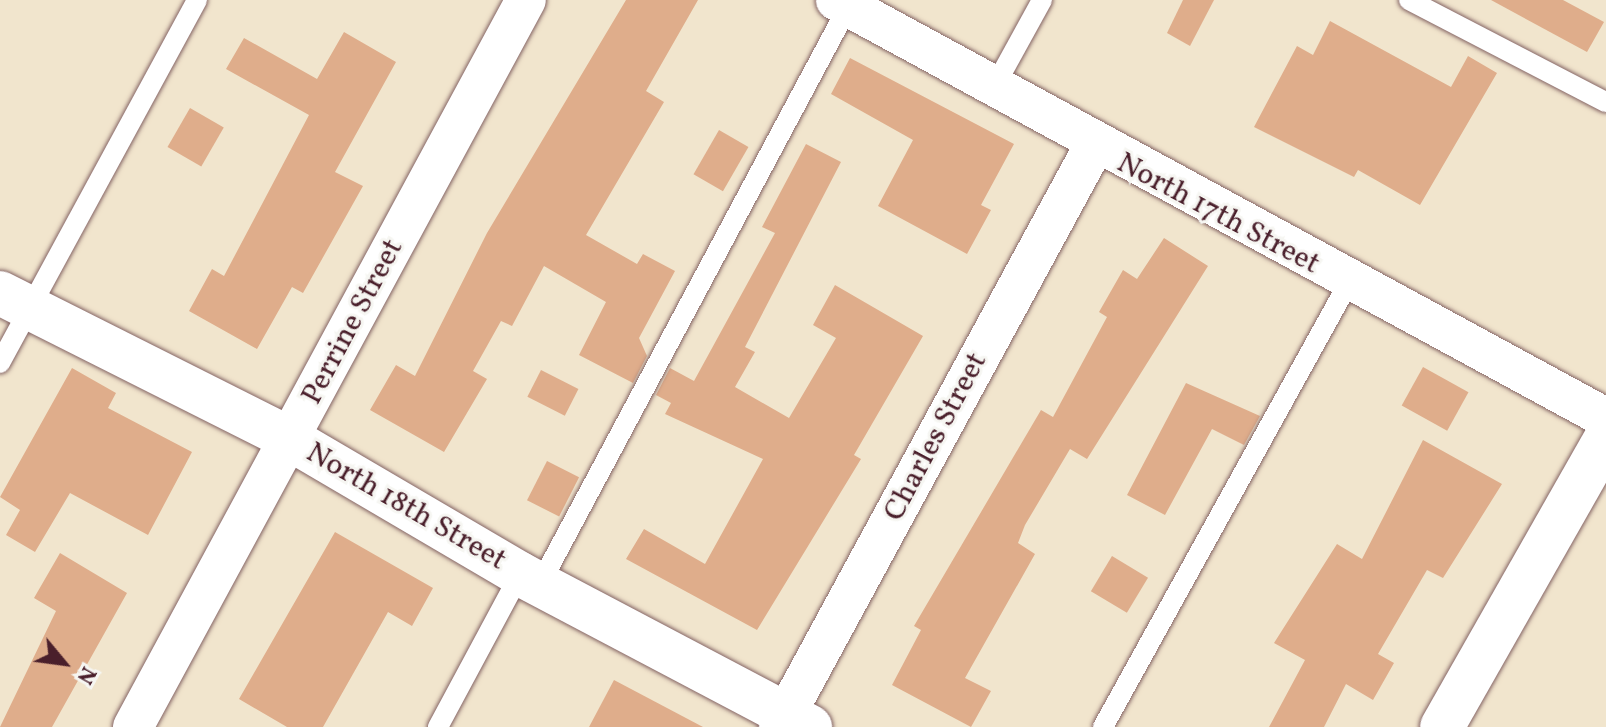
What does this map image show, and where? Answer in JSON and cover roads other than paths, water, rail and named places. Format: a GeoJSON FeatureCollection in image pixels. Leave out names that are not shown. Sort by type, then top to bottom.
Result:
{"type":"FeatureCollection","features":[{"type":"Feature","properties":{"kind":"street","name":"Perrine Street"},"geometry":{"type":"LineString","coordinates":[[133,727],[526,0]]}},
{"type":"Feature","properties":{"kind":"street","name":"North 17th Street"},"geometry":{"type":"LineString","coordinates":[[842,4],[992,91],[1348,284],[1606,418]]}},
{"type":"Feature","properties":{"kind":"street","name":"Charles Street"},"geometry":{"type":"LineString","coordinates":[[791,723],[1094,146]]}},
{"type":"Feature","properties":{"kind":"street","name":"North 18th Street"},"geometry":{"type":"LineString","coordinates":[[14,301],[290,439],[530,579],[791,723]]}},
{"type":"Feature","properties":{"kind":"street"},"geometry":{"type":"LineString","coordinates":[[1442,727],[1606,438]]}},
{"type":"Feature","properties":{"kind":"lane"},"geometry":{"type":"LineString","coordinates":[[0,363],[14,301],[197,0]]}},
{"type":"Feature","properties":{"kind":"lane"},"geometry":{"type":"LineString","coordinates":[[992,91],[1042,0]]}},
{"type":"Feature","properties":{"kind":"lane"},"geometry":{"type":"LineString","coordinates":[[1409,0],[1606,102]]}},
{"type":"Feature","properties":{"kind":"lane"},"geometry":{"type":"LineString","coordinates":[[438,727],[530,579],[842,4]]}},
{"type":"Feature","properties":{"kind":"lane"},"geometry":{"type":"LineString","coordinates":[[1103,727],[1348,284]]}}]}
